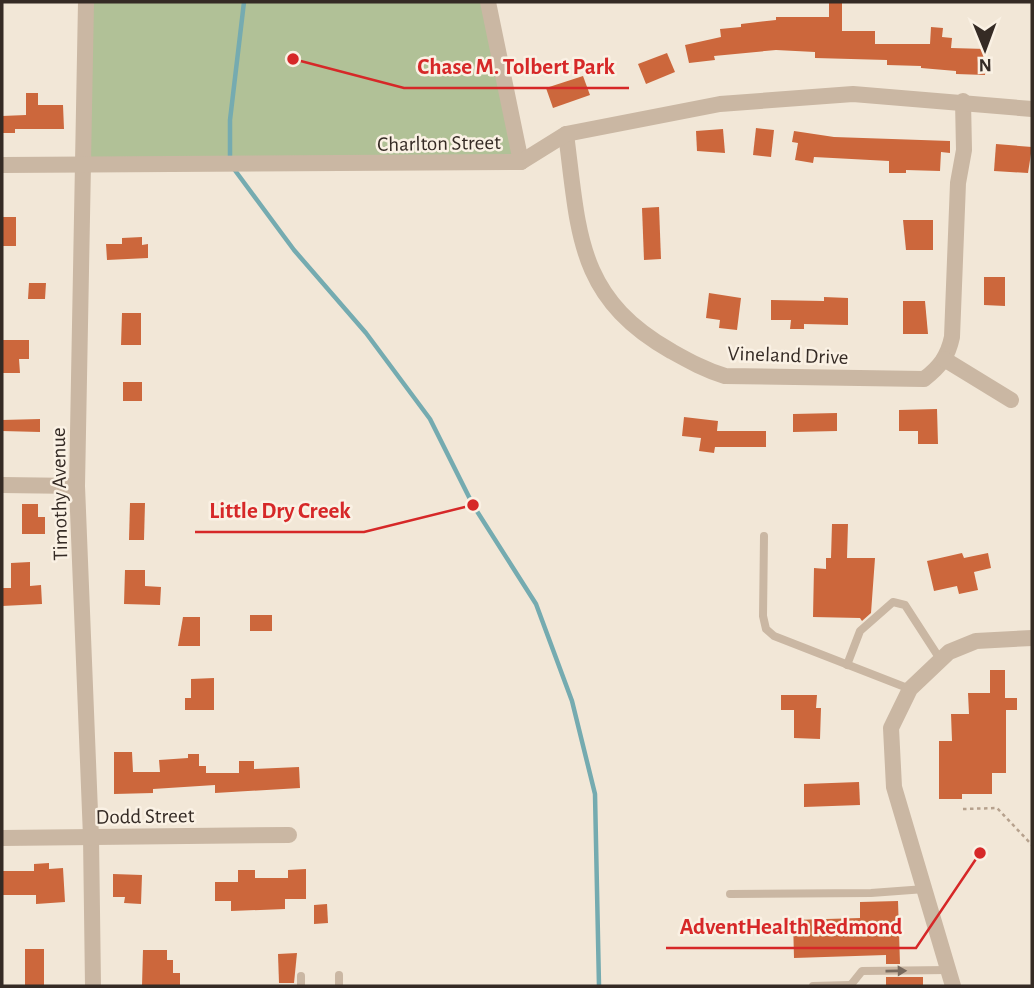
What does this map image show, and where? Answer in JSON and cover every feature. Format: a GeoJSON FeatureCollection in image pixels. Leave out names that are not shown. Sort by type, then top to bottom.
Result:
{"type":"FeatureCollection","features":[{"type":"Feature","properties":{"kind":"street","name":"Timothy Avenue"},"geometry":{"type":"LineString","coordinates":[[86,2],[77,486],[91,837],[93,986]]}},
{"type":"Feature","properties":{"kind":"street"},"geometry":{"type":"LineString","coordinates":[[488,2],[521,162]]}},
{"type":"Feature","properties":{"kind":"street","name":"Charlton Street"},"geometry":{"type":"LineString","coordinates":[[2,165],[521,162],[566,134],[720,104],[853,94],[963,101],[1032,109]]}},
{"type":"Feature","properties":{"kind":"street"},"geometry":{"type":"LineString","coordinates":[[963,101],[964,150],[958,183],[952,337],[944,359],[1011,400]]}},
{"type":"Feature","properties":{"kind":"street","name":"Vineland Drive"},"geometry":{"type":"LineString","coordinates":[[566,134],[580,234],[601,291],[626,321],[659,344],[706,370],[725,376],[924,379],[940,367],[944,359]]}},
{"type":"Feature","properties":{"kind":"street"},"geometry":{"type":"LineString","coordinates":[[2,485],[77,486]]}},
{"type":"Feature","properties":{"kind":"street"},"geometry":{"type":"LineString","coordinates":[[953,986],[894,787],[890,755],[891,728],[909,689],[940,659],[976,641],[1032,638]]}},
{"type":"Feature","properties":{"kind":"street","name":"Dodd Street"},"geometry":{"type":"LineString","coordinates":[[2,838],[289,835]]}},
{"type":"Feature","properties":{"kind":"lane"},"geometry":{"type":"LineString","coordinates":[[764,536],[763,616],[766,629],[774,636],[909,689]]}},
{"type":"Feature","properties":{"kind":"lane"},"geometry":{"type":"LineString","coordinates":[[847,665],[860,631],[893,602],[905,605],[940,659]]}},
{"type":"Feature","properties":{"kind":"lane"},"geometry":{"type":"LineString","coordinates":[[730,894],[871,893],[925,889]]}},
{"type":"Feature","properties":{"kind":"lane"},"geometry":{"type":"LineString","coordinates":[[813,986],[850,986],[862,971],[948,970]]}},
{"type":"Feature","properties":{"kind":"lane"},"geometry":{"type":"LineString","coordinates":[[339,975],[339,986]]}},
{"type":"Feature","properties":{"kind":"lane"},"geometry":{"type":"LineString","coordinates":[[301,976],[301,986]]}},
{"type":"Feature","properties":{"kind":"path"},"geometry":{"type":"LineString","coordinates":[[963,809],[998,808],[1032,845]]}},
{"type":"Feature","properties":{"kind":"green space"},"geometry":{"type":"Polygon","coordinates":[[[86,2],[488,2],[521,162],[85,165],[86,2]]]}},
{"type":"Feature","properties":{"kind":"building"},"geometry":{"type":"Polygon","coordinates":[[[829,2],[842,2],[842,31],[875,31],[875,44],[930,44],[931,27],[943,28],[942,37],[952,38],[951,48],[986,49],[985,75],[956,74],[956,71],[921,66],[887,65],[887,60],[815,58],[815,52],[776,50],[714,56],[715,60],[689,63],[685,45],[721,37],[720,29],[776,20],[776,17],[829,17],[829,2]]]}},
{"type":"Feature","properties":{"kind":"building"},"geometry":{"type":"Polygon","coordinates":[[[667,53],[675,72],[646,84],[638,64],[667,53]]]}},
{"type":"Feature","properties":{"kind":"building"},"geometry":{"type":"Polygon","coordinates":[[[583,76],[590,95],[553,108],[546,88],[583,76]]]}},
{"type":"Feature","properties":{"kind":"building"},"geometry":{"type":"Polygon","coordinates":[[[26,93],[38,93],[38,105],[63,105],[64,129],[15,129],[15,133],[2,133],[2,116],[26,115],[26,93]]]}},
{"type":"Feature","properties":{"kind":"building"},"geometry":{"type":"Polygon","coordinates":[[[756,128],[774,130],[771,157],[753,155],[756,128]]]}},
{"type":"Feature","properties":{"kind":"building"},"geometry":{"type":"Polygon","coordinates":[[[723,129],[725,153],[697,151],[696,131],[723,129]]]}},
{"type":"Feature","properties":{"kind":"building"},"geometry":{"type":"Polygon","coordinates":[[[794,131],[834,137],[950,141],[950,153],[941,152],[940,171],[906,170],[906,173],[889,173],[889,161],[814,157],[813,163],[795,160],[798,143],[792,142],[794,131]]]}},
{"type":"Feature","properties":{"kind":"building"},"geometry":{"type":"Polygon","coordinates":[[[996,144],[1032,147],[1028,173],[994,171],[996,144]]]}},
{"type":"Feature","properties":{"kind":"building"},"geometry":{"type":"Polygon","coordinates":[[[659,207],[661,259],[644,260],[642,208],[659,207]]]}},
{"type":"Feature","properties":{"kind":"building"},"geometry":{"type":"Polygon","coordinates":[[[2,217],[16,217],[16,246],[2,246],[2,217]]]}},
{"type":"Feature","properties":{"kind":"building"},"geometry":{"type":"Polygon","coordinates":[[[903,220],[933,220],[933,250],[906,250],[903,220]]]}},
{"type":"Feature","properties":{"kind":"building"},"geometry":{"type":"Polygon","coordinates":[[[142,237],[142,245],[148,244],[148,258],[107,260],[106,244],[122,244],[122,238],[142,237]]]}},
{"type":"Feature","properties":{"kind":"building"},"geometry":{"type":"Polygon","coordinates":[[[984,277],[1005,277],[1005,306],[984,305],[984,277]]]}},
{"type":"Feature","properties":{"kind":"building"},"geometry":{"type":"Polygon","coordinates":[[[29,283],[46,283],[45,299],[28,299],[29,283]]]}},
{"type":"Feature","properties":{"kind":"building"},"geometry":{"type":"Polygon","coordinates":[[[709,293],[741,298],[737,330],[719,328],[720,320],[706,318],[709,293]]]}},
{"type":"Feature","properties":{"kind":"building"},"geometry":{"type":"Polygon","coordinates":[[[824,297],[848,298],[848,325],[804,324],[804,329],[790,329],[791,320],[771,320],[771,300],[824,301],[824,297]]]}},
{"type":"Feature","properties":{"kind":"building"},"geometry":{"type":"Polygon","coordinates":[[[903,301],[925,301],[928,334],[903,334],[903,301]]]}},
{"type":"Feature","properties":{"kind":"building"},"geometry":{"type":"Polygon","coordinates":[[[122,313],[141,313],[141,345],[121,345],[122,313]]]}},
{"type":"Feature","properties":{"kind":"building"},"geometry":{"type":"Polygon","coordinates":[[[2,340],[29,340],[29,359],[19,359],[20,373],[3,373],[2,340]]]}},
{"type":"Feature","properties":{"kind":"building"},"geometry":{"type":"Polygon","coordinates":[[[123,382],[142,382],[142,401],[123,401],[123,382]]]}},
{"type":"Feature","properties":{"kind":"building"},"geometry":{"type":"Polygon","coordinates":[[[937,409],[938,444],[918,444],[918,431],[899,431],[899,410],[937,409]]]}},
{"type":"Feature","properties":{"kind":"building"},"geometry":{"type":"Polygon","coordinates":[[[837,413],[837,431],[793,432],[793,414],[837,413]]]}},
{"type":"Feature","properties":{"kind":"building"},"geometry":{"type":"Polygon","coordinates":[[[684,417],[718,421],[717,431],[766,431],[766,447],[715,447],[714,453],[699,451],[701,438],[682,436],[684,417]]]}},
{"type":"Feature","properties":{"kind":"building"},"geometry":{"type":"Polygon","coordinates":[[[40,419],[40,432],[2,431],[2,420],[40,419]]]}},
{"type":"Feature","properties":{"kind":"building"},"geometry":{"type":"Polygon","coordinates":[[[130,503],[145,503],[144,540],[129,540],[130,503]]]}},
{"type":"Feature","properties":{"kind":"building"},"geometry":{"type":"Polygon","coordinates":[[[22,504],[38,504],[38,517],[45,517],[45,534],[22,534],[22,504]]]}},
{"type":"Feature","properties":{"kind":"building"},"geometry":{"type":"Polygon","coordinates":[[[832,524],[848,524],[847,558],[875,558],[871,613],[862,621],[860,618],[813,617],[814,568],[826,569],[826,558],[831,558],[832,524]]]}},
{"type":"Feature","properties":{"kind":"building"},"geometry":{"type":"Polygon","coordinates":[[[962,553],[964,558],[988,553],[991,568],[974,572],[978,590],[959,594],[957,586],[934,591],[927,561],[962,553]]]}},
{"type":"Feature","properties":{"kind":"building"},"geometry":{"type":"Polygon","coordinates":[[[30,562],[30,586],[41,585],[42,604],[2,606],[2,588],[11,588],[11,563],[30,562]]]}},
{"type":"Feature","properties":{"kind":"building"},"geometry":{"type":"Polygon","coordinates":[[[125,570],[145,570],[145,586],[161,587],[160,605],[124,604],[125,570]]]}},
{"type":"Feature","properties":{"kind":"building"},"geometry":{"type":"Polygon","coordinates":[[[250,615],[272,615],[272,631],[250,631],[250,615]]]}},
{"type":"Feature","properties":{"kind":"building"},"geometry":{"type":"Polygon","coordinates":[[[183,617],[200,617],[200,646],[178,646],[183,617]]]}},
{"type":"Feature","properties":{"kind":"building"},"geometry":{"type":"Polygon","coordinates":[[[990,670],[1005,670],[1005,698],[1017,698],[1017,710],[1006,710],[1006,773],[992,773],[992,794],[962,794],[962,799],[939,799],[939,741],[952,741],[951,714],[969,714],[968,693],[990,693],[990,670]]]}},
{"type":"Feature","properties":{"kind":"building"},"geometry":{"type":"Polygon","coordinates":[[[214,678],[214,710],[185,710],[185,698],[191,698],[191,679],[214,678]]]}},
{"type":"Feature","properties":{"kind":"building"},"geometry":{"type":"Polygon","coordinates":[[[781,695],[817,695],[816,708],[821,708],[820,739],[794,738],[794,710],[781,710],[781,695]]]}},
{"type":"Feature","properties":{"kind":"building"},"geometry":{"type":"Polygon","coordinates":[[[114,752],[132,752],[133,772],[160,772],[159,760],[188,758],[188,754],[199,754],[199,766],[206,766],[206,773],[239,773],[239,761],[254,761],[254,769],[299,767],[300,788],[215,793],[215,785],[153,789],[153,793],[114,794],[114,752]]]}},
{"type":"Feature","properties":{"kind":"building"},"geometry":{"type":"Polygon","coordinates":[[[859,782],[860,805],[804,807],[804,784],[859,782]]]}},
{"type":"Feature","properties":{"kind":"building"},"geometry":{"type":"Polygon","coordinates":[[[49,863],[49,869],[63,868],[65,902],[36,904],[36,895],[2,895],[2,871],[34,871],[34,864],[49,863]]]}},
{"type":"Feature","properties":{"kind":"building"},"geometry":{"type":"Polygon","coordinates":[[[306,869],[306,899],[285,899],[285,909],[231,911],[231,901],[215,901],[215,882],[238,882],[238,870],[255,870],[255,878],[288,878],[288,870],[306,869]]]}},
{"type":"Feature","properties":{"kind":"building"},"geometry":{"type":"Polygon","coordinates":[[[113,874],[142,875],[141,904],[124,903],[125,897],[113,897],[113,874]]]}},
{"type":"Feature","properties":{"kind":"building"},"geometry":{"type":"Polygon","coordinates":[[[898,901],[900,964],[886,964],[886,955],[794,958],[793,920],[860,918],[860,902],[898,901]]]}},
{"type":"Feature","properties":{"kind":"building"},"geometry":{"type":"Polygon","coordinates":[[[327,904],[328,923],[314,924],[314,905],[327,904]]]}},
{"type":"Feature","properties":{"kind":"building"},"geometry":{"type":"Polygon","coordinates":[[[25,949],[44,949],[44,986],[25,986],[25,949]]]}},
{"type":"Feature","properties":{"kind":"building"},"geometry":{"type":"Polygon","coordinates":[[[143,950],[167,950],[167,960],[173,960],[173,973],[180,973],[180,986],[142,986],[143,950]]]}},
{"type":"Feature","properties":{"kind":"building"},"geometry":{"type":"Polygon","coordinates":[[[297,953],[294,983],[279,983],[278,954],[297,953]]]}},
{"type":"Feature","properties":{"kind":"building"},"geometry":{"type":"Polygon","coordinates":[[[886,977],[923,977],[923,986],[886,986],[886,977]]]}},
{"type":"Feature","properties":{"kind":"waterway"},"geometry":{"type":"LineString","coordinates":[[230,161],[230,120],[244,2]]}},
{"type":"Feature","properties":{"kind":"waterway"},"geometry":{"type":"LineString","coordinates":[[234,169],[294,250],[366,333],[430,419],[473,505],[536,604],[572,701],[595,794],[599,986]]}},
{"type":"Feature","properties":{"kind":"place","name":"Chase M. Tolbert Park"},"geometry":{"type":"Point","coordinates":[293,59]}},
{"type":"Feature","properties":{"kind":"place","name":"Little Dry Creek"},"geometry":{"type":"Point","coordinates":[473,505]}},
{"type":"Feature","properties":{"kind":"place","name":"AdventHealth Redmond"},"geometry":{"type":"Point","coordinates":[980,853]}}]}
